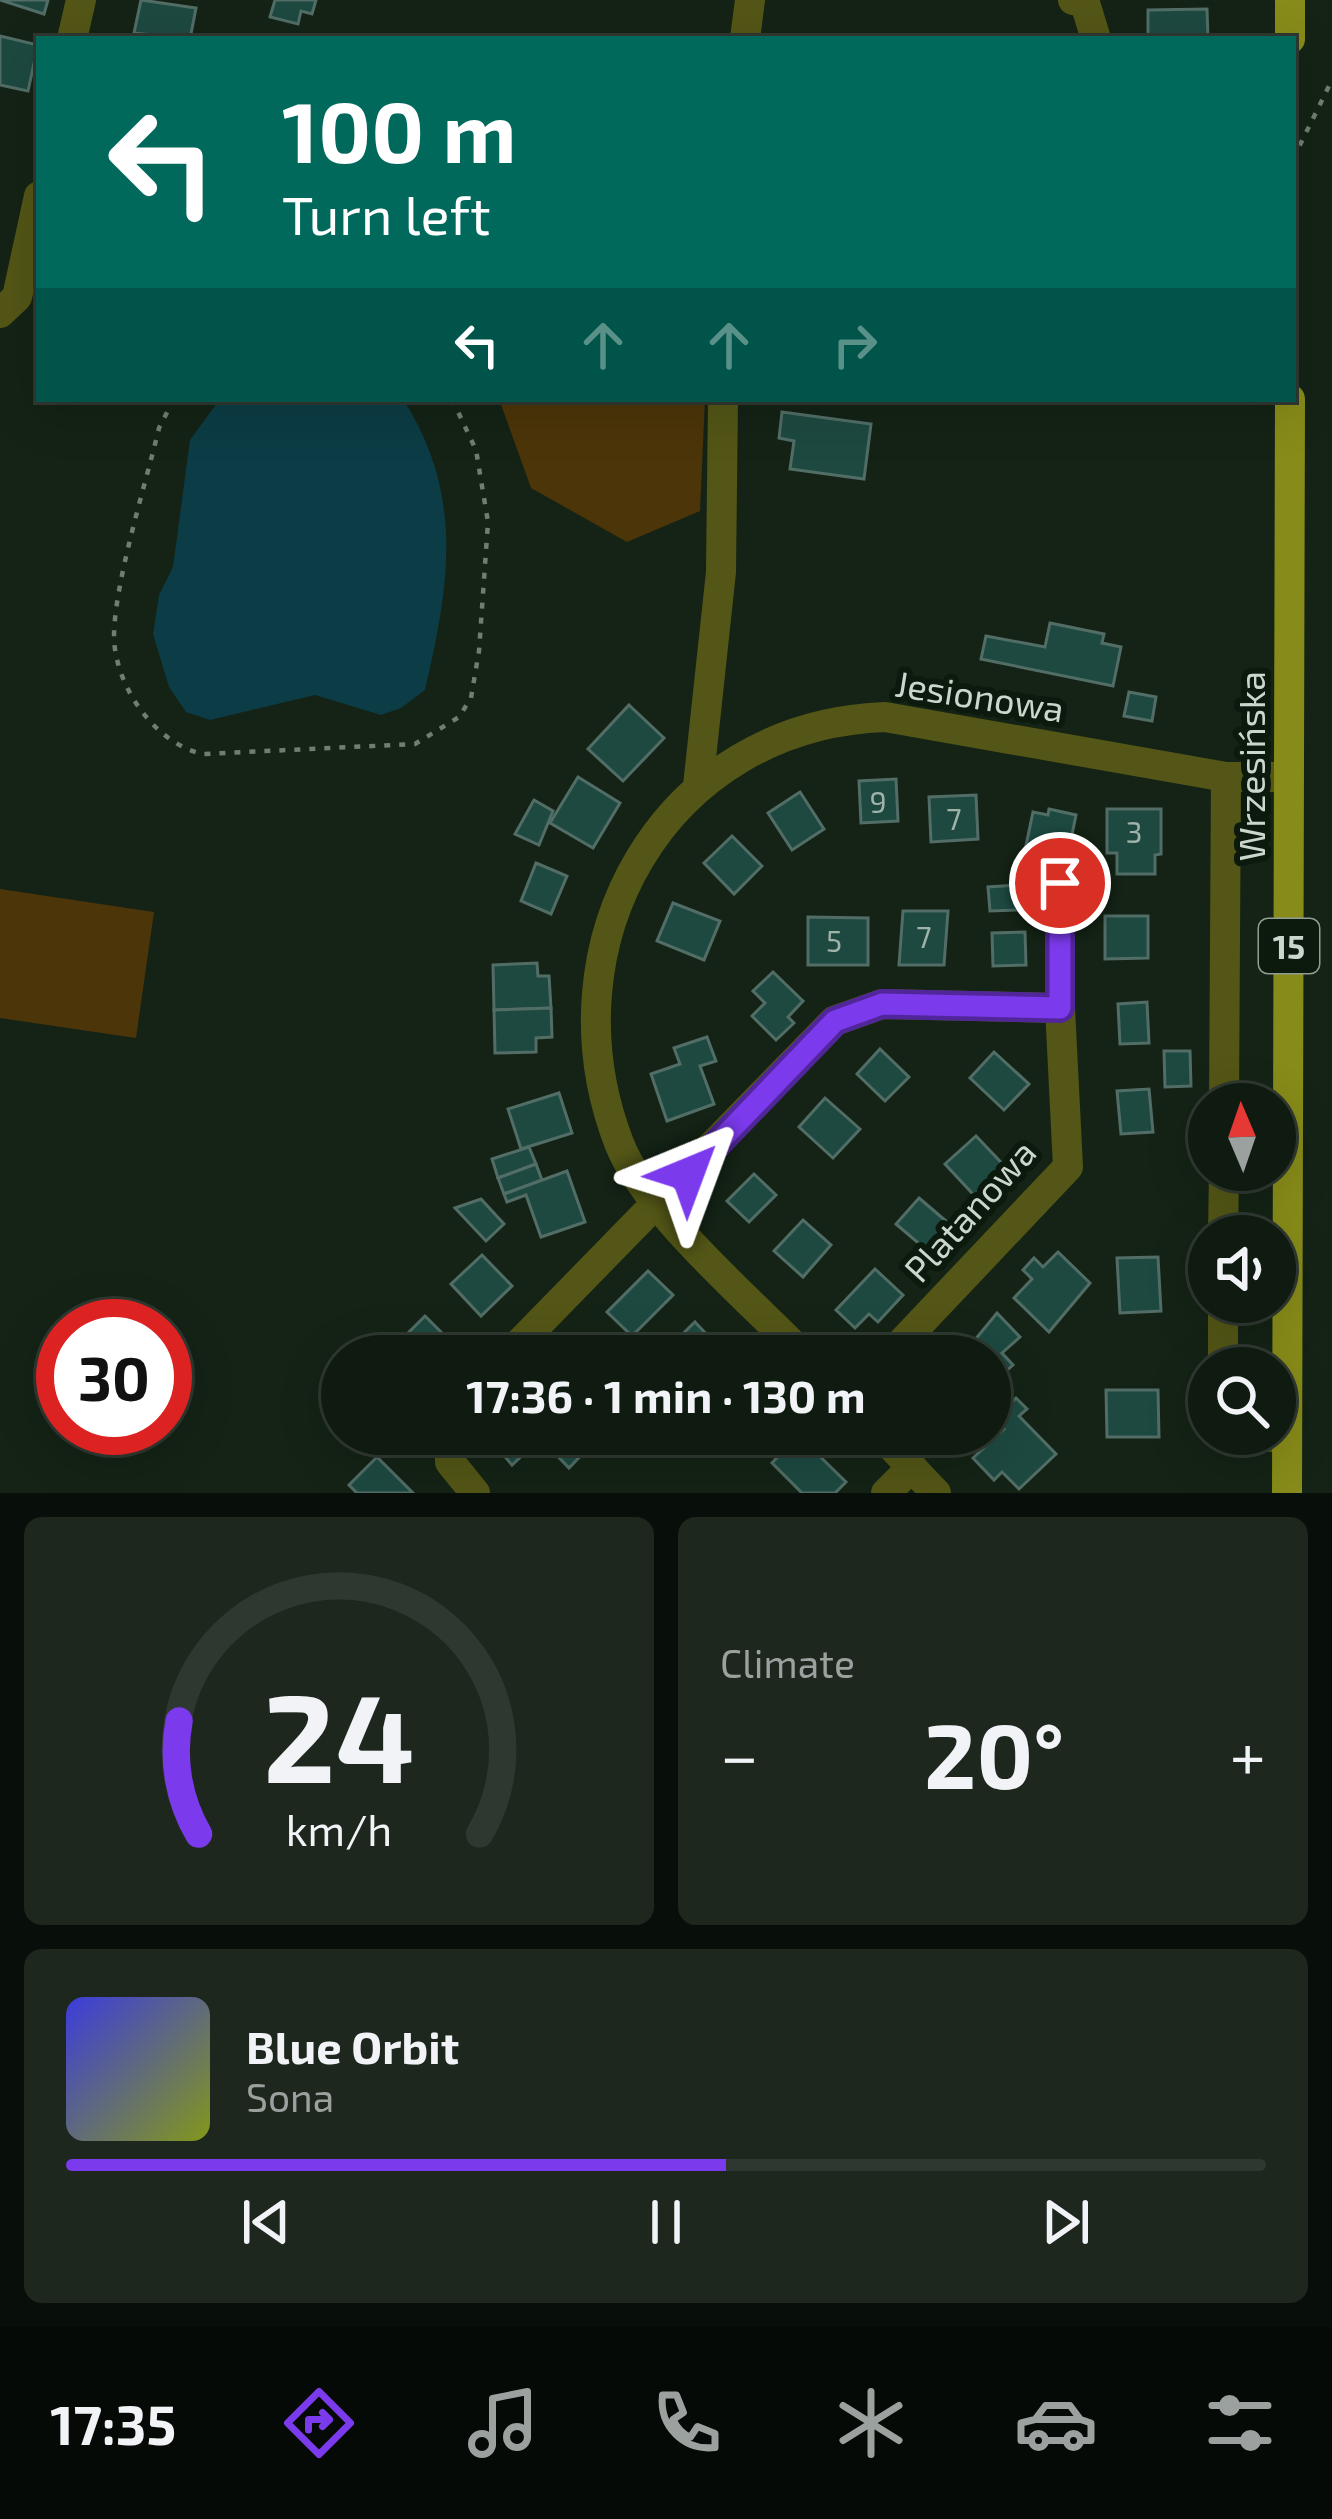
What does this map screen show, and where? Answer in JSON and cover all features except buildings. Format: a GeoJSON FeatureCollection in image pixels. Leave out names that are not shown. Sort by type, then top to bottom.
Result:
{"type":"FeatureCollection","features":[{"type":"Feature","properties":{"kind":"main road"},"geometry":{"type":"LineString","coordinates":[[1290,0],[1290,36]]}},
{"type":"Feature","properties":{"kind":"main road","name":"Wrzesińska"},"geometry":{"type":"LineString","coordinates":[[1287,1347],[1290,402]]}},
{"type":"Feature","properties":{"kind":"main road","name":"Wrzesińska"},"geometry":{"type":"LineString","coordinates":[[1287,1455],[1287,1493]]}},
{"type":"Feature","properties":{"kind":"street"},"geometry":{"type":"LineString","coordinates":[[74,36],[81,0]]}},
{"type":"Feature","properties":{"kind":"street"},"geometry":{"type":"LineString","coordinates":[[746,36],[750,0]]}},
{"type":"Feature","properties":{"kind":"street"},"geometry":{"type":"LineString","coordinates":[[1073,0],[1085,3],[1095,36]]}},
{"type":"Feature","properties":{"kind":"street"},"geometry":{"type":"LineString","coordinates":[[0,314],[17,298],[36,210]]}},
{"type":"Feature","properties":{"kind":"street"},"geometry":{"type":"LineString","coordinates":[[698,786],[721,572],[723,402]]}},
{"type":"Feature","properties":{"kind":"street","name":"Jesionowa"},"geometry":{"type":"LineString","coordinates":[[784,1335],[658,1204],[620,1147],[602,1084],[594,1025],[596,977],[608,927],[645,846],[698,786],[765,745],[806,728],[886,717],[1226,777],[1289,777]]}},
{"type":"Feature","properties":{"kind":"street"},"geometry":{"type":"LineString","coordinates":[[1224,1083],[1226,777]]}},
{"type":"Feature","properties":{"kind":"street","name":"Platanowa"},"geometry":{"type":"LineString","coordinates":[[909,1335],[1068,1167],[1060,883]]}},
{"type":"Feature","properties":{"kind":"street"},"geometry":{"type":"LineString","coordinates":[[528,1335],[835,1021],[882,1004],[1060,1008]]}},
{"type":"Feature","properties":{"kind":"street"},"geometry":{"type":"LineString","coordinates":[[450,1455],[450,1462],[475,1493]]}},
{"type":"Feature","properties":{"kind":"street"},"geometry":{"type":"LineString","coordinates":[[900,1455],[936,1493]]}},
{"type":"Feature","properties":{"kind":"street"},"geometry":{"type":"LineString","coordinates":[[886,1493],[912,1467]]}},
{"type":"Feature","properties":{"kind":"path"},"geometry":{"type":"LineString","coordinates":[[1296,154],[1332,80]]}},
{"type":"Feature","properties":{"kind":"path"},"geometry":{"type":"LineString","coordinates":[[172,402],[159,428],[114,639],[134,698],[154,727],[173,743],[203,754],[415,744],[459,717],[471,698],[478,651],[488,522],[476,450],[453,402]]}},
{"type":"Feature","properties":{"kind":"shaded area"},"geometry":{"type":"Polygon","coordinates":[[[500,402],[705,402],[700,511],[627,542],[531,488],[500,402]]]}},
{"type":"Feature","properties":{"kind":"shaded area"},"geometry":{"type":"Polygon","coordinates":[[[0,889],[154,912],[136,1038],[0,1018],[0,889]]]}},
{"type":"Feature","properties":{"kind":"water"},"geometry":{"type":"Polygon","coordinates":[[[218,402],[405,402],[436,470],[446,540],[441,613],[425,690],[401,708],[381,715],[315,695],[210,720],[186,712],[169,687],[153,634],[159,595],[173,567],[190,440],[218,402]]]}},
{"type":"Feature","properties":{"kind":"route"},"geometry":{"type":"LineString","coordinates":[[688,1174],[835,1021],[882,1004],[1060,1008],[1060,883]]}}]}
